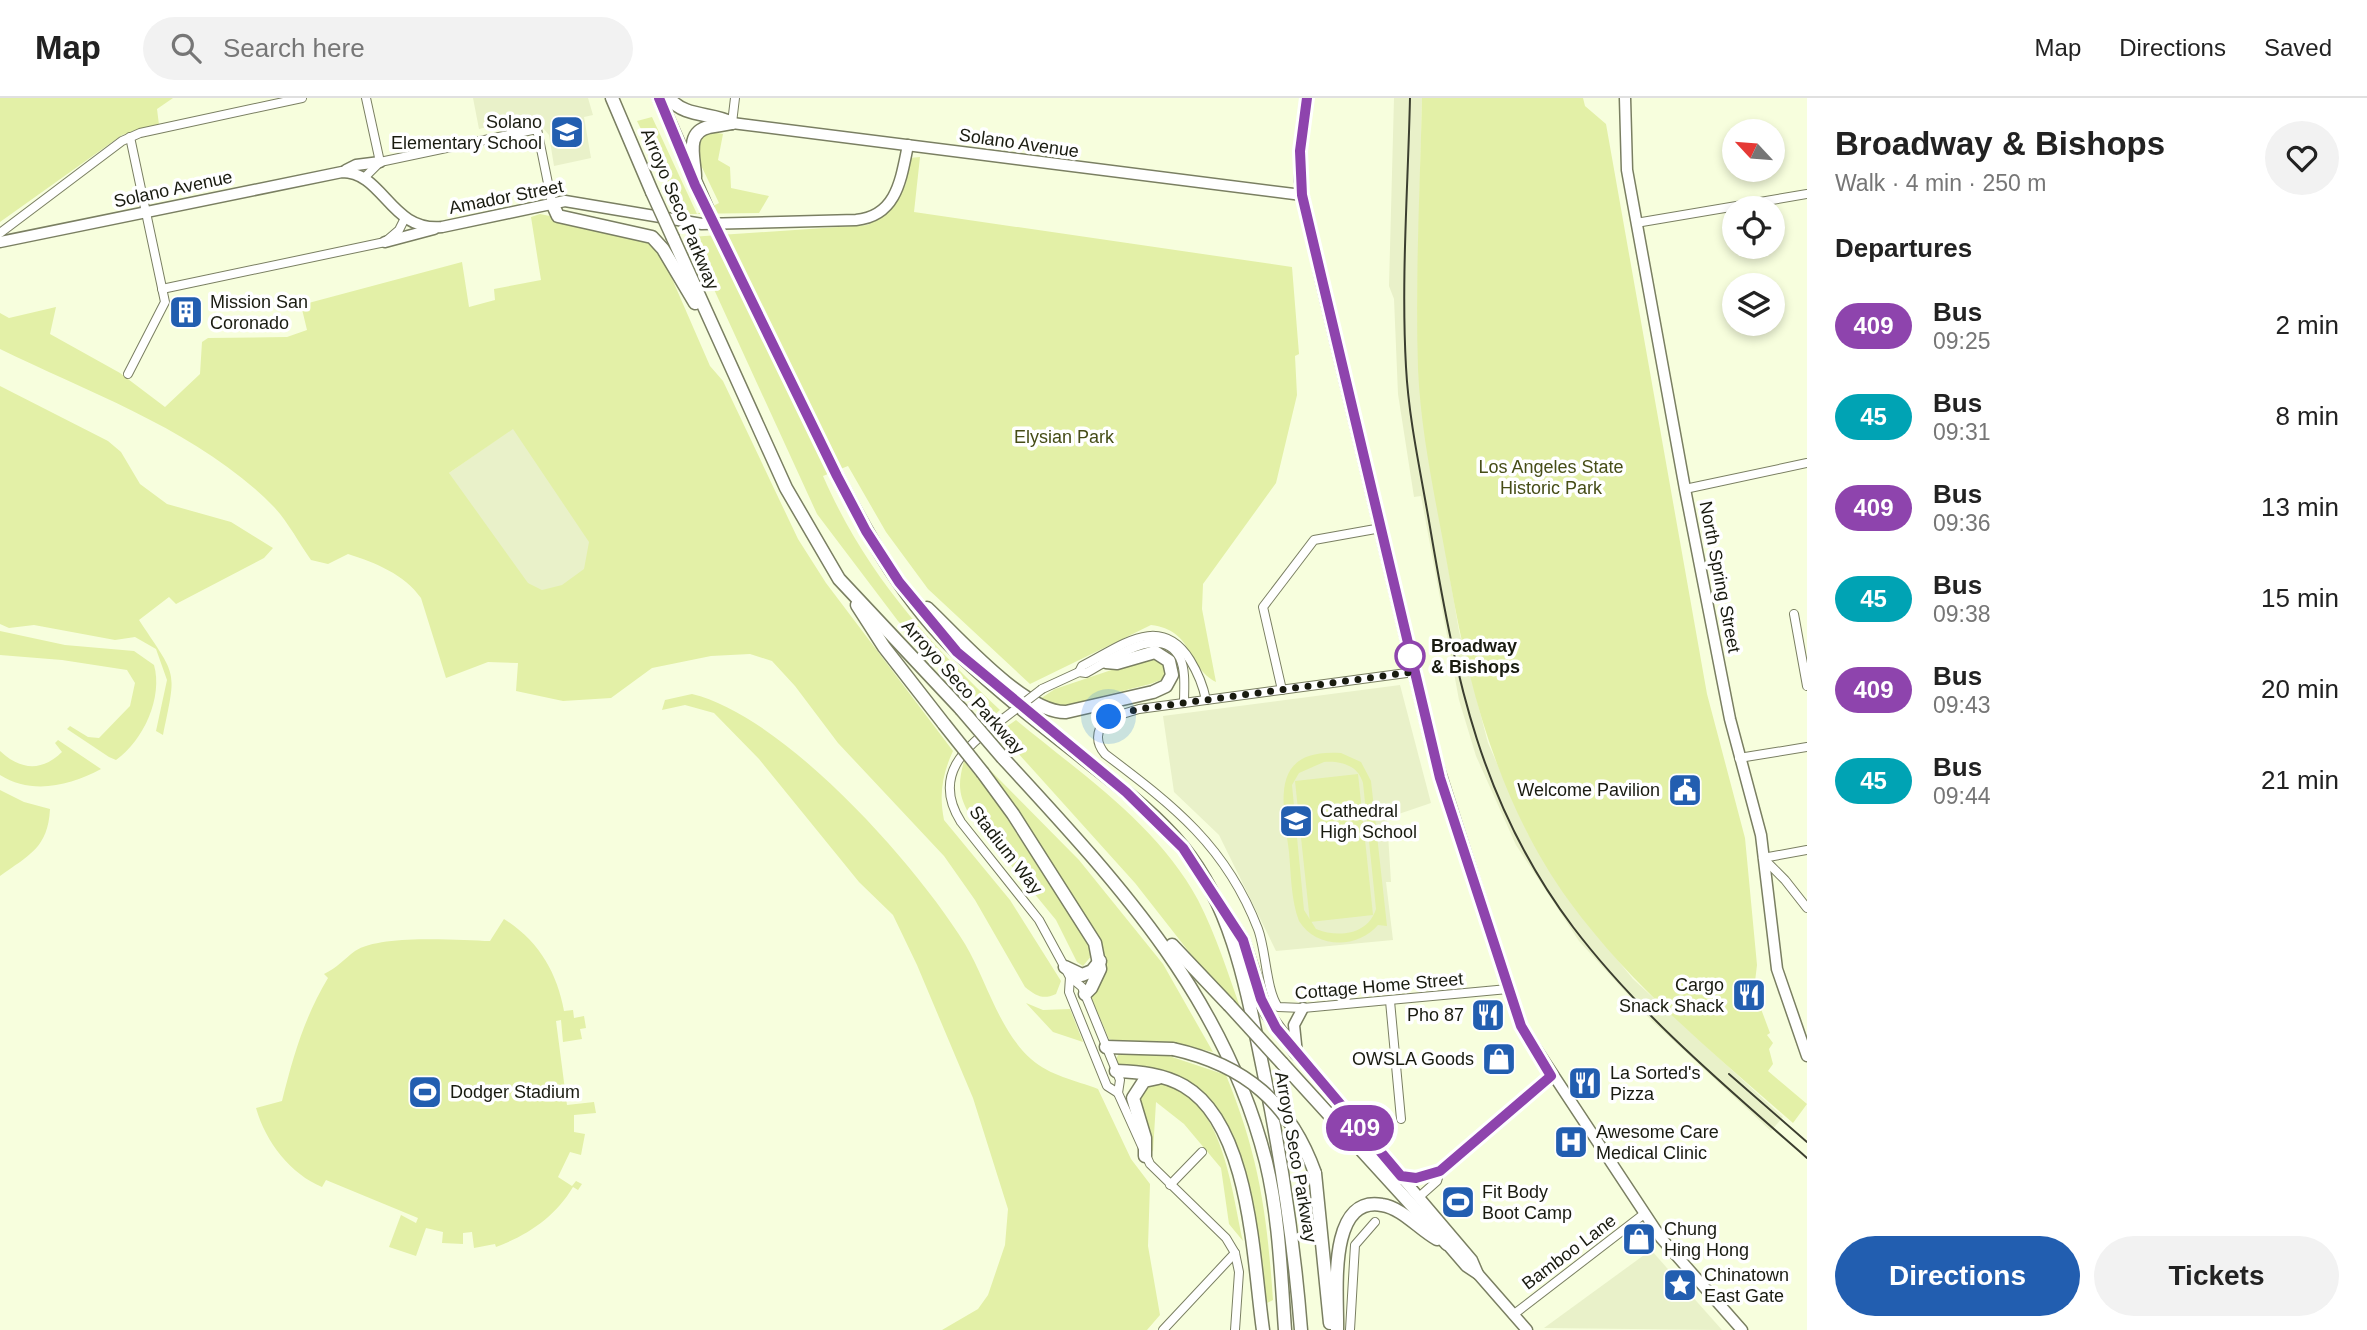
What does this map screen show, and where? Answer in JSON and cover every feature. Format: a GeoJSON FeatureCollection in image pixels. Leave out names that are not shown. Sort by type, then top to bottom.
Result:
{"type":"FeatureCollection","features":[{"type":"Feature","properties":{"kind":"highway","name":"Arroyo Seco Parkway"},"geometry":{"type":"LineString","coordinates":[[612,98],[713,330],[786,488],[839,579],[961,709],[1102,866],[1143,914],[1198,996],[1247,1096],[1266,1165],[1277,1232],[1285,1330]]}},
{"type":"Feature","properties":{"kind":"highway","name":"Arroyo Seco Parkway"},"geometry":{"type":"LineString","coordinates":[[659,98],[706,208]]}},
{"type":"Feature","properties":{"kind":"highway"},"geometry":{"type":"LineString","coordinates":[[670,98],[682,110],[721,117],[732,123]]}},
{"type":"Feature","properties":{"kind":"highway"},"geometry":{"type":"LineString","coordinates":[[695,185],[691,146],[695,136],[710,126],[732,123]]}},
{"type":"Feature","properties":{"kind":"highway"},"geometry":{"type":"LineString","coordinates":[[552,203],[558,216],[635,231],[658,242],[713,330]]}},
{"type":"Feature","properties":{"kind":"highway","name":"Arroyo Seco Parkway"},"geometry":{"type":"LineString","coordinates":[[837,476],[866,531],[899,582],[957,652],[1155,818],[1183,848],[1219,905],[1245,977],[1271,1108],[1292,1227],[1301,1330]]}},
{"type":"Feature","properties":{"kind":"highway"},"geometry":{"type":"LineString","coordinates":[[839,579],[884,647],[1013,814],[1095,943],[1100,961],[1097,980],[1085,994]]}},
{"type":"Feature","properties":{"kind":"highway"},"geometry":{"type":"LineString","coordinates":[[899,582],[1023,694],[1050,710],[1066,712],[1153,692],[1166,685],[1171,675],[1169,661],[1155,652],[1106,662]]}},
{"type":"Feature","properties":{"kind":"highway"},"geometry":{"type":"LineString","coordinates":[[1219,905],[1243,940],[1267,1013],[1297,1054]]}},
{"type":"Feature","properties":{"kind":"highway"},"geometry":{"type":"LineString","coordinates":[[1143,914],[1447,1244]]}},
{"type":"Feature","properties":{"kind":"highway"},"geometry":{"type":"LineString","coordinates":[[1068,972],[1083,975],[1092,971],[1100,961]]}},
{"type":"Feature","properties":{"kind":"highway"},"geometry":{"type":"LineString","coordinates":[[1106,1047],[1173,1049],[1217,1062],[1240,1073],[1260,1088],[1293,1126],[1315,1173],[1328,1277],[1330,1330]]}},
{"type":"Feature","properties":{"kind":"highway"},"geometry":{"type":"LineString","coordinates":[[1116,1071],[1164,1078],[1197,1095],[1223,1126],[1230,1143],[1249,1227],[1263,1330]]}},
{"type":"Feature","properties":{"kind":"highway"},"geometry":{"type":"LineString","coordinates":[[1145,1156],[1145,1138],[1133,1098],[1144,1081],[1164,1078]]}},
{"type":"Feature","properties":{"kind":"highway"},"geometry":{"type":"LineString","coordinates":[[1337,1330],[1340,1240],[1347,1220],[1355,1212],[1372,1205],[1390,1207],[1447,1244]]}},
{"type":"Feature","properties":{"kind":"main road"},"geometry":{"type":"LineString","coordinates":[[1307,98],[1300,151],[1302,195],[1440,778],[1508,989],[1524,1033],[1644,1214],[1661,1238],[1742,1330]]}},
{"type":"Feature","properties":{"kind":"main road","name":"North Spring Street"},"geometry":{"type":"LineString","coordinates":[[1626,98],[1625,150],[1636,223],[1685,489],[1739,758],[1760,835],[1777,970],[1807,1056]]}},
{"type":"Feature","properties":{"kind":"main road","name":"Solano Avenue"},"geometry":{"type":"LineString","coordinates":[[732,123],[1203,185],[1302,195]]}},
{"type":"Feature","properties":{"kind":"main road","name":"Amador Street"},"geometry":{"type":"LineString","coordinates":[[405,218],[422,227],[442,226],[552,203],[580,202],[684,221],[723,225],[871,219],[885,210],[895,196],[908,145]]}},
{"type":"Feature","properties":{"kind":"main road","name":"Solano Avenue"},"geometry":{"type":"LineString","coordinates":[[0,242],[348,172],[356,165],[380,162]]}},
{"type":"Feature","properties":{"kind":"main road"},"geometry":{"type":"LineString","coordinates":[[348,172],[364,178],[405,218]]}},
{"type":"Feature","properties":{"kind":"main road"},"geometry":{"type":"LineString","coordinates":[[386,242],[442,226]]}},
{"type":"Feature","properties":{"kind":"main road"},"geometry":{"type":"LineString","coordinates":[[1303,1008],[1294,1025],[1297,1054],[1472,1260],[1478,1274]]}},
{"type":"Feature","properties":{"kind":"main road"},"geometry":{"type":"LineString","coordinates":[[1447,1244],[1466,1266],[1478,1274],[1527,1330]]}},
{"type":"Feature","properties":{"kind":"street"},"geometry":{"type":"LineString","coordinates":[[0,233],[96,157],[130,137],[302,98]]}},
{"type":"Feature","properties":{"kind":"street"},"geometry":{"type":"LineString","coordinates":[[366,98],[380,162]]}},
{"type":"Feature","properties":{"kind":"street"},"geometry":{"type":"LineString","coordinates":[[732,123],[736,98]]}},
{"type":"Feature","properties":{"kind":"street"},"geometry":{"type":"LineString","coordinates":[[364,178],[380,162],[537,129],[552,203]]}},
{"type":"Feature","properties":{"kind":"street"},"geometry":{"type":"LineString","coordinates":[[128,374],[165,302],[130,137]]}},
{"type":"Feature","properties":{"kind":"street"},"geometry":{"type":"LineString","coordinates":[[1636,223],[1807,194]]}},
{"type":"Feature","properties":{"kind":"street"},"geometry":{"type":"LineString","coordinates":[[162,289],[386,242],[399,230],[405,218]]}},
{"type":"Feature","properties":{"kind":"street"},"geometry":{"type":"LineString","coordinates":[[1685,489],[1807,463]]}},
{"type":"Feature","properties":{"kind":"street"},"geometry":{"type":"LineString","coordinates":[[1282,690],[1263,607],[1314,540],[1381,528]]}},
{"type":"Feature","properties":{"kind":"street"},"geometry":{"type":"LineString","coordinates":[[1794,614],[1807,686]]}},
{"type":"Feature","properties":{"kind":"street","name":"Stadium Way"},"geometry":{"type":"LineString","coordinates":[[1206,700],[1203,684],[1176,642],[1159,634],[1135,639],[1083,666],[1079,672],[1042,689],[961,754],[952,771],[951,802],[961,822],[1039,920],[1068,972],[1085,994],[1120,1080],[1118,1093],[1145,1156],[1170,1185],[1226,1238],[1235,1253]]}},
{"type":"Feature","properties":{"kind":"street","name":"Stadium Way"},"geometry":{"type":"LineString","coordinates":[[1079,672],[1086,673],[1145,643],[1166,645],[1177,654],[1181,663],[1184,703]]}},
{"type":"Feature","properties":{"kind":"street"},"geometry":{"type":"LineString","coordinates":[[1184,703],[1413,672]]}},
{"type":"Feature","properties":{"kind":"street","name":"Cottage Home Street"},"geometry":{"type":"LineString","coordinates":[[1184,703],[1109,717],[1098,731],[1101,750],[1171,805],[1210,843],[1241,890],[1258,930],[1275,1003],[1285,1009],[1303,1008],[1508,989]]}},
{"type":"Feature","properties":{"kind":"street"},"geometry":{"type":"LineString","coordinates":[[1739,758],[1807,747]]}},
{"type":"Feature","properties":{"kind":"street"},"geometry":{"type":"LineString","coordinates":[[1763,858],[1807,850]]}},
{"type":"Feature","properties":{"kind":"street"},"geometry":{"type":"LineString","coordinates":[[1763,858],[1786,880],[1807,908]]}},
{"type":"Feature","properties":{"kind":"street","name":"Stadium Way"},"geometry":{"type":"LineString","coordinates":[[1068,972],[1069,992],[1107,1086],[1118,1093]]}},
{"type":"Feature","properties":{"kind":"street"},"geometry":{"type":"LineString","coordinates":[[1390,1001],[1401,1119]]}},
{"type":"Feature","properties":{"kind":"street"},"geometry":{"type":"LineString","coordinates":[[1401,1176],[1416,1178],[1440,1171],[1551,1076]]}},
{"type":"Feature","properties":{"kind":"street"},"geometry":{"type":"LineString","coordinates":[[1170,1185],[1202,1152]]}},
{"type":"Feature","properties":{"kind":"street"},"geometry":{"type":"LineString","coordinates":[[1419,1197],[1437,1181],[1440,1171]]}},
{"type":"Feature","properties":{"kind":"street","name":"Bamboo Lane"},"geometry":{"type":"LineString","coordinates":[[1513,1315],[1644,1214]]}},
{"type":"Feature","properties":{"kind":"street"},"geometry":{"type":"LineString","coordinates":[[1350,1330],[1354,1245],[1375,1222]]}},
{"type":"Feature","properties":{"kind":"street"},"geometry":{"type":"LineString","coordinates":[[1163,1330],[1235,1253]]}},
{"type":"Feature","properties":{"kind":"street"},"geometry":{"type":"LineString","coordinates":[[1235,1253],[1239,1272],[1235,1330]]}},
{"type":"Feature","properties":{"kind":"shaded area","name":"Solano Elementary School"},"geometry":{"type":"Polygon","coordinates":[[[473,98],[588,98],[593,115],[584,117],[591,158],[554,166],[549,135],[535,119],[527,117],[479,129],[473,98]]]}},
{"type":"Feature","properties":{"kind":"shaded area"},"geometry":{"type":"Polygon","coordinates":[[[1394,98],[1422,98],[1417,308],[1423,419],[1459,631],[1488,743],[1528,834],[1568,899],[1633,979],[1783,1117],[1771,1131],[1651,1020],[1579,941],[1516,845],[1476,756],[1459,700],[1421,496],[1414,497],[1398,394],[1394,299],[1389,286],[1394,98]]]}},
{"type":"Feature","properties":{"kind":"shaded area"},"geometry":{"type":"Polygon","coordinates":[[[539,410],[647,567],[530,648],[422,492],[539,410]]]}},
{"type":"Feature","properties":{"kind":"shaded area","name":"Cathedral High School"},"geometry":{"type":"Polygon","coordinates":[[[1400,685],[1431,803],[1387,818],[1391,882],[1386,882],[1393,940],[1276,951],[1219,835],[1174,792],[1163,716],[1400,685]]]}},
{"type":"Feature","properties":{"kind":"shaded area"},"geometry":{"type":"Polygon","coordinates":[[[1651,1250],[1722,1330],[1544,1328],[1651,1250]]]}},
{"type":"Feature","properties":{"kind":"green space"},"geometry":{"type":"Polygon","coordinates":[[[0,98],[173,98],[157,109],[159,125],[122,135],[0,222],[0,98]]]}},
{"type":"Feature","properties":{"kind":"green space","name":"Los Angeles State Historic Park"},"geometry":{"type":"Polygon","coordinates":[[[1422,98],[1583,98],[1585,106],[1606,124],[1707,694],[1745,838],[1757,965],[1754,990],[1770,1033],[1767,1035],[1773,1043],[1769,1049],[1773,1064],[1768,1071],[1807,1104],[1793,1123],[1646,991],[1593,932],[1569,901],[1524,826],[1491,747],[1467,665],[1458,623],[1431,474],[1420,395],[1417,301],[1422,98]]]}},
{"type":"Feature","properties":{"kind":"green space"},"geometry":{"type":"Polygon","coordinates":[[[652,117],[697,214],[683,214],[637,121],[652,117]]]}},
{"type":"Feature","properties":{"kind":"green space"},"geometry":{"type":"Polygon","coordinates":[[[718,129],[718,133],[723,134],[718,160],[730,167],[731,188],[769,196],[759,213],[697,214],[719,203],[698,159],[699,137],[718,129]]]}},
{"type":"Feature","properties":{"kind":"green space","name":"Elysian Park"},"geometry":{"type":"Polygon","coordinates":[[[920,157],[914,212],[1292,267],[1299,354],[1295,356],[1297,395],[1276,483],[1203,584],[1202,609],[1216,682],[1199,667],[1183,641],[1165,628],[1151,625],[1030,684],[928,589],[886,532],[848,466],[823,476],[840,511],[878,574],[922,630],[1000,710],[993,716],[944,664],[940,667],[898,621],[817,514],[690,237],[868,225],[893,207],[906,184],[909,158],[920,157]]]}},
{"type":"Feature","properties":{"kind":"green space"},"geometry":{"type":"Polygon","coordinates":[[[540,214],[633,233],[652,243],[663,258],[710,366],[723,381],[798,539],[826,583],[953,751],[942,785],[944,820],[1010,900],[1061,981],[1056,994],[1040,996],[1025,987],[975,900],[944,856],[838,743],[795,686],[772,661],[750,654],[711,656],[652,668],[611,698],[563,701],[516,691],[518,663],[488,662],[446,678],[421,598],[398,576],[348,554],[328,564],[311,560],[274,507],[213,457],[144,417],[0,349],[0,313],[9,318],[56,307],[50,334],[120,373],[165,407],[200,374],[202,342],[208,338],[287,337],[307,330],[301,305],[462,262],[469,307],[495,300],[494,289],[541,280],[531,217],[540,214]],[[513,429],[449,473],[528,583],[542,590],[562,585],[584,569],[589,542],[513,429]]]}},
{"type":"Feature","properties":{"kind":"green space"},"geometry":{"type":"Polygon","coordinates":[[[0,386],[108,441],[121,452],[140,484],[167,504],[231,522],[273,548],[264,558],[176,604],[169,597],[139,620],[161,653],[170,674],[172,684],[163,735],[156,731],[167,680],[156,649],[135,637],[115,640],[34,625],[9,628],[0,624],[0,386]]]}},
{"type":"Feature","properties":{"kind":"green space"},"geometry":{"type":"Polygon","coordinates":[[[0,631],[65,645],[134,651],[154,665],[156,691],[153,704],[143,730],[135,741],[116,760],[67,729],[70,726],[88,737],[99,738],[130,706],[135,683],[127,670],[62,660],[0,655],[0,631]]]}},
{"type":"Feature","properties":{"kind":"green space"},"geometry":{"type":"Polygon","coordinates":[[[1153,656],[1163,661],[1166,672],[1161,680],[1059,707],[1040,699],[1055,689],[1153,656]]]}},
{"type":"Feature","properties":{"kind":"green space"},"geometry":{"type":"Polygon","coordinates":[[[692,694],[728,708],[767,731],[845,797],[915,874],[943,911],[973,958],[1001,1019],[1020,1047],[1046,1070],[1098,1089],[1131,1159],[1150,1184],[1148,1246],[1160,1315],[1147,1330],[942,1330],[978,1309],[988,1295],[1005,1245],[1008,1209],[973,1098],[893,915],[859,882],[759,759],[714,713],[685,705],[662,710],[665,700],[692,694]]]}},
{"type":"Feature","properties":{"kind":"green space"},"geometry":{"type":"Polygon","coordinates":[[[1016,720],[1091,780],[1140,824],[1162,848],[1198,900],[1241,1010],[1204,971],[1135,883],[999,732],[1016,720]]]}},
{"type":"Feature","properties":{"kind":"green space"},"geometry":{"type":"Polygon","coordinates":[[[58,740],[101,769],[76,780],[50,786],[25,785],[0,775],[0,751],[23,765],[39,765],[47,763],[62,752],[55,743],[58,740]]]}},
{"type":"Feature","properties":{"kind":"green space"},"geometry":{"type":"Polygon","coordinates":[[[1341,753],[1361,762],[1371,781],[1387,926],[1378,925],[1370,933],[1349,942],[1326,941],[1306,930],[1299,921],[1293,896],[1284,815],[1285,782],[1291,769],[1301,759],[1318,754],[1341,753]],[[1330,762],[1299,773],[1292,785],[1304,910],[1316,929],[1343,933],[1359,929],[1366,924],[1376,909],[1363,783],[1353,768],[1330,762]]]}},
{"type":"Feature","properties":{"kind":"green space"},"geometry":{"type":"Polygon","coordinates":[[[964,761],[978,779],[980,777],[1087,942],[1092,955],[1083,966],[1077,962],[1056,920],[969,814],[960,788],[964,761]]]}},
{"type":"Feature","properties":{"kind":"green space"},"geometry":{"type":"Polygon","coordinates":[[[989,769],[1079,860],[1163,964],[1213,1052],[1174,1043],[1119,1042],[1109,1039],[1091,997],[1104,973],[1104,958],[1096,932],[989,769]]]}},
{"type":"Feature","properties":{"kind":"green space"},"geometry":{"type":"Polygon","coordinates":[[[1358,774],[1373,915],[1310,922],[1295,781],[1358,774]]]}},
{"type":"Feature","properties":{"kind":"green space"},"geometry":{"type":"Polygon","coordinates":[[[0,790],[24,802],[50,809],[41,842],[28,856],[0,876],[0,790]]]}},
{"type":"Feature","properties":{"kind":"green space","name":"Dodger Stadium"},"geometry":{"type":"Polygon","coordinates":[[[504,919],[537,948],[557,984],[564,1011],[573,1010],[574,1018],[584,1016],[586,1028],[580,1029],[582,1039],[563,1042],[561,1020],[556,1021],[567,1105],[594,1102],[596,1113],[574,1115],[574,1132],[585,1134],[581,1155],[570,1152],[558,1177],[572,1186],[576,1181],[582,1184],[578,1190],[573,1187],[558,1207],[540,1224],[508,1242],[496,1247],[495,1244],[474,1248],[472,1232],[463,1233],[463,1244],[442,1243],[443,1232],[426,1228],[416,1256],[389,1247],[401,1215],[416,1223],[418,1218],[326,1180],[322,1187],[300,1174],[273,1145],[256,1108],[282,1101],[300,1038],[328,978],[324,974],[355,951],[382,942],[420,939],[490,941],[504,919]]]}},
{"type":"Feature","properties":{"kind":"green space"},"geometry":{"type":"Polygon","coordinates":[[[1026,1003],[1043,1010],[1070,1009],[1083,1042],[1053,1032],[1026,1003]]]}},
{"type":"Feature","properties":{"kind":"green space"},"geometry":{"type":"Polygon","coordinates":[[[1157,1052],[1226,1075],[1246,1132],[1260,1185],[1273,1300],[1265,1304],[1247,1186],[1236,1148],[1219,1114],[1196,1087],[1163,1070],[1120,1066],[1115,1060],[1119,1054],[1157,1052]]]}},
{"type":"Feature","properties":{"kind":"green space"},"geometry":{"type":"Polygon","coordinates":[[[1154,1083],[1177,1089],[1195,1103],[1209,1122],[1228,1170],[1243,1241],[1229,1224],[1221,1168],[1184,1124],[1156,1102],[1153,1152],[1142,1123],[1139,1104],[1140,1095],[1145,1088],[1154,1083]]]}},
{"type":"Feature","properties":{"kind":"tunnel"},"geometry":{"type":"LineString","coordinates":[[707,208],[837,476]]}},
{"type":"Feature","properties":{"kind":"tram line"},"geometry":{"type":"LineString","coordinates":[[1410,98],[1404,300],[1410,409],[1451,639],[1477,739],[1494,787],[1542,881],[1573,927],[1599,959],[1684,1048],[1807,1158]]}},
{"type":"Feature","properties":{"kind":"tram line"},"geometry":{"type":"LineString","coordinates":[[1729,1074],[1807,1142]]}},
{"type":"Feature","properties":{"kind":"bus line","name":"409"},"geometry":{"type":"LineString","coordinates":[[659,98],[695,185],[837,476],[866,531],[899,582],[957,652],[1126,792],[1183,848],[1243,940],[1261,999],[1276,1028],[1401,1176],[1416,1178],[1428,1172],[1440,1171],[1551,1076],[1524,1033],[1508,989],[1440,778],[1413,672],[1302,195],[1299,166],[1307,98]]}},
{"type":"Feature","properties":{"kind":"place","name":"Solano Elementary School"},"geometry":{"type":"Point","coordinates":[567,132]}},
{"type":"Feature","properties":{"kind":"place","name":"Mission San Coronado"},"geometry":{"type":"Point","coordinates":[186,312]}},
{"type":"Feature","properties":{"kind":"place","name":"Broadway & Bishops"},"geometry":{"type":"Point","coordinates":[1410,656]}},
{"type":"Feature","properties":{"kind":"place","name":"Welcome Pavilion"},"geometry":{"type":"Point","coordinates":[1685,790]}},
{"type":"Feature","properties":{"kind":"place","name":"Cathedral High School"},"geometry":{"type":"Point","coordinates":[1296,821]}},
{"type":"Feature","properties":{"kind":"place","name":"Cargo Snack Shack"},"geometry":{"type":"Point","coordinates":[1749,995]}},
{"type":"Feature","properties":{"kind":"place","name":"Pho 87"},"geometry":{"type":"Point","coordinates":[1488,1015]}},
{"type":"Feature","properties":{"kind":"place","name":"OWSLA Goods"},"geometry":{"type":"Point","coordinates":[1499,1059]}},
{"type":"Feature","properties":{"kind":"place","name":"La Sorted's Pizza"},"geometry":{"type":"Point","coordinates":[1585,1083]}},
{"type":"Feature","properties":{"kind":"place","name":"Dodger Stadium"},"geometry":{"type":"Point","coordinates":[425,1092]}},
{"type":"Feature","properties":{"kind":"place","name":"Awesome Care Medical Clinic"},"geometry":{"type":"Point","coordinates":[1571,1142]}},
{"type":"Feature","properties":{"kind":"place","name":"Fit Body Boot Camp"},"geometry":{"type":"Point","coordinates":[1458,1202]}},
{"type":"Feature","properties":{"kind":"place","name":"Chung Hing Hong"},"geometry":{"type":"Point","coordinates":[1639,1239]}},
{"type":"Feature","properties":{"kind":"place","name":"Chinatown East Gate"},"geometry":{"type":"Point","coordinates":[1680,1285]}},
{"type":"Feature","properties":{"kind":"route"},"geometry":{"type":"LineString","coordinates":[[1109,717],[1139,709],[1413,672],[1410,656]]}}]}
